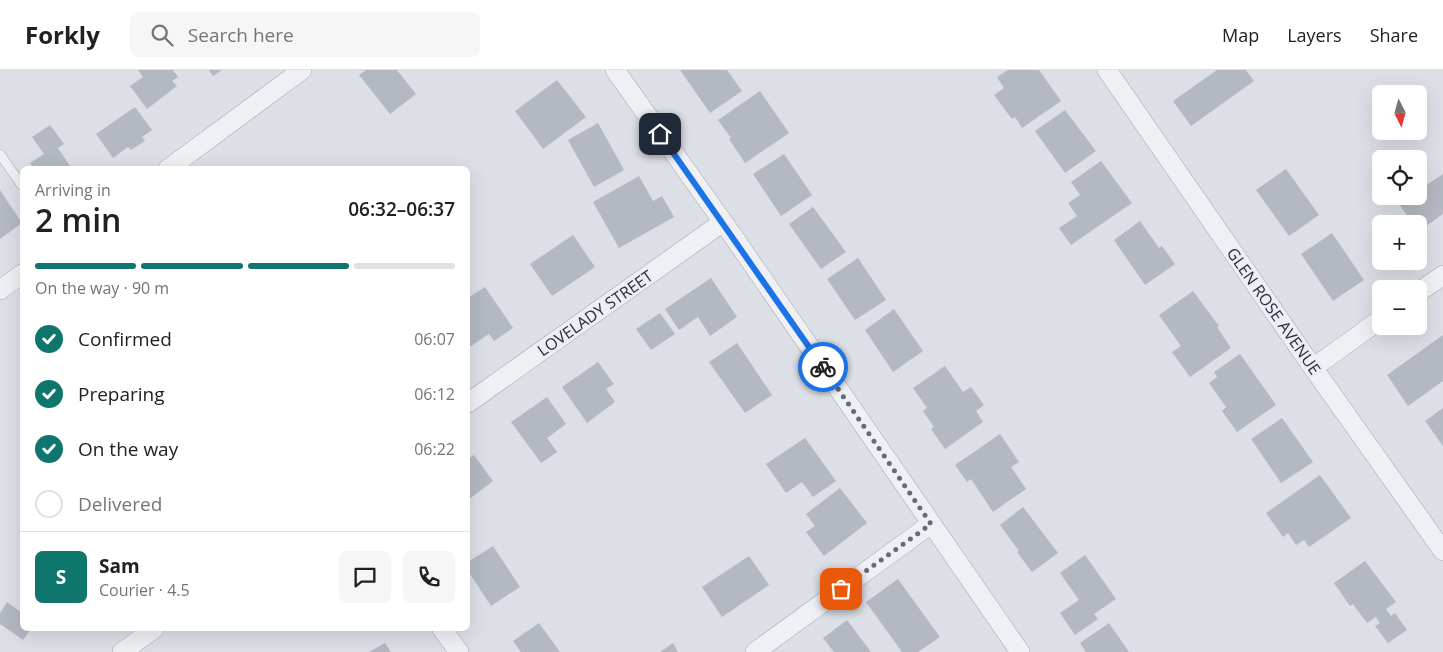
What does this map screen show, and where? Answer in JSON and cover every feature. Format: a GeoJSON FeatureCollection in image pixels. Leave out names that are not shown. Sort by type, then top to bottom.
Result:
{"type":"FeatureCollection","features":[{"type":"Feature","properties":{"kind":"street"},"geometry":{"type":"LineString","coordinates":[[172,166],[302,70]]}},
{"type":"Feature","properties":{"kind":"street"},"geometry":{"type":"LineString","coordinates":[[615,70],[723,222],[1020,652]]}},
{"type":"Feature","properties":{"kind":"street","name":"GLEN ROSE AVENUE"},"geometry":{"type":"LineString","coordinates":[[1110,71],[1313,368],[1443,551]]}},
{"type":"Feature","properties":{"kind":"street","name":"LOVELADY STREET"},"geometry":{"type":"LineString","coordinates":[[470,402],[723,222]]}},
{"type":"Feature","properties":{"kind":"street"},"geometry":{"type":"LineString","coordinates":[[0,290],[20,275]]}},
{"type":"Feature","properties":{"kind":"street"},"geometry":{"type":"LineString","coordinates":[[1427,286],[1443,275]]}},
{"type":"Feature","properties":{"kind":"street"},"geometry":{"type":"LineString","coordinates":[[1313,368],[1372,325]]}},
{"type":"Feature","properties":{"kind":"street"},"geometry":{"type":"LineString","coordinates":[[755,652],[931,524]]}},
{"type":"Feature","properties":{"kind":"street"},"geometry":{"type":"LineString","coordinates":[[122,652],[151,631]]}},
{"type":"Feature","properties":{"kind":"street"},"geometry":{"type":"LineString","coordinates":[[443,631],[459,652]]}},
{"type":"Feature","properties":{"kind":"lane"},"geometry":{"type":"LineString","coordinates":[[0,154],[20,183]]}},
{"type":"Feature","properties":{"kind":"building"},"geometry":{"type":"Polygon","coordinates":[[[138,70],[173,70],[178,77],[172,81],[177,86],[147,109],[130,86],[143,77],[138,70]]]}},
{"type":"Feature","properties":{"kind":"building"},"geometry":{"type":"Polygon","coordinates":[[[209,70],[222,70],[213,76],[209,70]]]}},
{"type":"Feature","properties":{"kind":"building"},"geometry":{"type":"Polygon","coordinates":[[[366,70],[397,70],[416,94],[390,114],[359,75],[366,70]]]}},
{"type":"Feature","properties":{"kind":"building"},"geometry":{"type":"Polygon","coordinates":[[[680,70],[727,70],[742,91],[710,113],[680,70]]]}},
{"type":"Feature","properties":{"kind":"building"},"geometry":{"type":"Polygon","coordinates":[[[1008,70],[1039,70],[1061,101],[1022,128],[1015,117],[1012,119],[994,95],[1004,88],[997,77],[1008,70]]]}},
{"type":"Feature","properties":{"kind":"building"},"geometry":{"type":"Polygon","coordinates":[[[1217,70],[1246,70],[1254,81],[1191,126],[1173,101],[1217,70]]]}},
{"type":"Feature","properties":{"kind":"building"},"geometry":{"type":"Polygon","coordinates":[[[557,80],[586,117],[543,149],[515,111],[557,80]]]}},
{"type":"Feature","properties":{"kind":"building"},"geometry":{"type":"Polygon","coordinates":[[[760,91],[789,133],[745,163],[718,120],[760,91]]]}},
{"type":"Feature","properties":{"kind":"building"},"geometry":{"type":"Polygon","coordinates":[[[135,107],[152,130],[142,137],[145,141],[131,150],[128,147],[113,158],[96,134],[135,107]]]}},
{"type":"Feature","properties":{"kind":"building"},"geometry":{"type":"Polygon","coordinates":[[[1065,110],[1096,151],[1065,173],[1035,131],[1065,110]]]}},
{"type":"Feature","properties":{"kind":"building"},"geometry":{"type":"Polygon","coordinates":[[[598,123],[624,170],[594,187],[568,140],[598,123]]]}},
{"type":"Feature","properties":{"kind":"building"},"geometry":{"type":"Polygon","coordinates":[[[50,125],[64,144],[58,148],[70,166],[32,166],[30,163],[44,154],[32,137],[50,125]]]}},
{"type":"Feature","properties":{"kind":"building"},"geometry":{"type":"Polygon","coordinates":[[[784,154],[812,195],[781,216],[753,174],[784,154]]]}},
{"type":"Feature","properties":{"kind":"building"},"geometry":{"type":"Polygon","coordinates":[[[1101,161],[1132,203],[1071,245],[1059,228],[1077,216],[1068,203],[1080,195],[1071,182],[1101,161]]]}},
{"type":"Feature","properties":{"kind":"building"},"geometry":{"type":"Polygon","coordinates":[[[1286,169],[1319,215],[1289,236],[1256,190],[1286,169]]]}},
{"type":"Feature","properties":{"kind":"building"},"geometry":{"type":"Polygon","coordinates":[[[1443,174],[1443,214],[1427,225],[1427,215],[1407,215],[1400,205],[1427,205],[1427,185],[1443,174]]]}},
{"type":"Feature","properties":{"kind":"building"},"geometry":{"type":"Polygon","coordinates":[[[639,176],[653,201],[662,196],[674,217],[619,248],[593,202],[639,176]]]}},
{"type":"Feature","properties":{"kind":"building"},"geometry":{"type":"Polygon","coordinates":[[[0,190],[20,220],[20,224],[0,239],[0,190]]]}},
{"type":"Feature","properties":{"kind":"building"},"geometry":{"type":"Polygon","coordinates":[[[813,207],[846,252],[821,269],[789,224],[813,207]]]}},
{"type":"Feature","properties":{"kind":"building"},"geometry":{"type":"Polygon","coordinates":[[[1140,221],[1159,248],[1162,246],[1175,264],[1145,285],[1114,240],[1140,221]]]}},
{"type":"Feature","properties":{"kind":"building"},"geometry":{"type":"Polygon","coordinates":[[[1332,233],[1364,280],[1333,301],[1301,254],[1332,233]]]}},
{"type":"Feature","properties":{"kind":"building"},"geometry":{"type":"Polygon","coordinates":[[[573,235],[595,267],[552,296],[530,264],[573,235]]]}},
{"type":"Feature","properties":{"kind":"building"},"geometry":{"type":"Polygon","coordinates":[[[858,258],[886,300],[855,320],[827,279],[858,258]]]}},
{"type":"Feature","properties":{"kind":"building"},"geometry":{"type":"Polygon","coordinates":[[[711,278],[737,317],[710,336],[698,317],[679,330],[665,309],[711,278]]]}},
{"type":"Feature","properties":{"kind":"building"},"geometry":{"type":"Polygon","coordinates":[[[485,287],[513,328],[494,341],[489,334],[470,347],[470,297],[485,287]]]}},
{"type":"Feature","properties":{"kind":"building"},"geometry":{"type":"Polygon","coordinates":[[[1193,291],[1219,326],[1217,327],[1231,348],[1190,377],[1172,352],[1181,346],[1159,315],[1193,291]]]}},
{"type":"Feature","properties":{"kind":"building"},"geometry":{"type":"Polygon","coordinates":[[[894,309],[923,351],[893,372],[865,330],[894,309]]]}},
{"type":"Feature","properties":{"kind":"building"},"geometry":{"type":"Polygon","coordinates":[[[660,313],[675,334],[651,350],[636,329],[660,313]]]}},
{"type":"Feature","properties":{"kind":"building"},"geometry":{"type":"Polygon","coordinates":[[[1443,335],[1443,381],[1408,406],[1387,375],[1443,335]]]}},
{"type":"Feature","properties":{"kind":"building"},"geometry":{"type":"Polygon","coordinates":[[[737,343],[772,395],[745,413],[709,362],[737,343]]]}},
{"type":"Feature","properties":{"kind":"building"},"geometry":{"type":"Polygon","coordinates":[[[1240,354],[1276,405],[1237,432],[1222,411],[1226,407],[1209,383],[1217,377],[1214,372],[1240,354]]]}},
{"type":"Feature","properties":{"kind":"building"},"geometry":{"type":"Polygon","coordinates":[[[598,362],[614,384],[606,389],[615,402],[587,423],[562,387],[598,362]]]}},
{"type":"Feature","properties":{"kind":"building"},"geometry":{"type":"Polygon","coordinates":[[[945,366],[963,392],[971,387],[984,405],[976,411],[983,422],[945,449],[931,429],[934,427],[923,411],[927,408],[913,388],[945,366]]]}},
{"type":"Feature","properties":{"kind":"building"},"geometry":{"type":"Polygon","coordinates":[[[547,397],[566,424],[547,438],[557,452],[541,463],[511,422],[547,397]]]}},
{"type":"Feature","properties":{"kind":"building"},"geometry":{"type":"Polygon","coordinates":[[[1443,408],[1443,446],[1425,421],[1443,408]]]}},
{"type":"Feature","properties":{"kind":"building"},"geometry":{"type":"Polygon","coordinates":[[[1282,418],[1313,462],[1281,483],[1251,439],[1282,418]]]}},
{"type":"Feature","properties":{"kind":"building"},"geometry":{"type":"Polygon","coordinates":[[[1000,434],[1019,462],[1011,467],[1026,489],[993,512],[971,479],[967,482],[955,465],[1000,434]]]}},
{"type":"Feature","properties":{"kind":"building"},"geometry":{"type":"Polygon","coordinates":[[[805,438],[836,481],[813,497],[802,482],[786,493],[766,464],[805,438]]]}},
{"type":"Feature","properties":{"kind":"building"},"geometry":{"type":"Polygon","coordinates":[[[474,455],[493,481],[470,498],[470,458],[474,455]]]}},
{"type":"Feature","properties":{"kind":"building"},"geometry":{"type":"Polygon","coordinates":[[[1320,475],[1351,518],[1309,547],[1304,540],[1296,545],[1288,533],[1283,537],[1266,513],[1320,475]]]}},
{"type":"Feature","properties":{"kind":"building"},"geometry":{"type":"Polygon","coordinates":[[[840,488],[867,523],[824,556],[806,532],[815,526],[806,514],[840,488]]]}},
{"type":"Feature","properties":{"kind":"building"},"geometry":{"type":"Polygon","coordinates":[[[1023,507],[1058,553],[1032,572],[1000,525],[1023,507]]]}},
{"type":"Feature","properties":{"kind":"building"},"geometry":{"type":"Polygon","coordinates":[[[493,546],[520,587],[491,606],[470,574],[470,561],[493,546]]]}},
{"type":"Feature","properties":{"kind":"building"},"geometry":{"type":"Polygon","coordinates":[[[1085,555],[1116,599],[1094,614],[1098,619],[1075,635],[1060,613],[1079,600],[1060,573],[1085,555]]]}},
{"type":"Feature","properties":{"kind":"building"},"geometry":{"type":"Polygon","coordinates":[[[749,556],[769,585],[722,617],[702,587],[749,556]]]}},
{"type":"Feature","properties":{"kind":"building"},"geometry":{"type":"Polygon","coordinates":[[[1365,561],[1396,602],[1386,609],[1391,616],[1395,613],[1407,630],[1388,643],[1375,626],[1380,623],[1376,617],[1367,623],[1353,604],[1350,606],[1334,583],[1365,561]]]}},
{"type":"Feature","properties":{"kind":"building"},"geometry":{"type":"Polygon","coordinates":[[[898,579],[940,637],[918,652],[902,652],[866,602],[898,579]]]}},
{"type":"Feature","properties":{"kind":"building"},"geometry":{"type":"Polygon","coordinates":[[[7,602],[20,612],[20,631],[30,631],[23,640],[0,624],[0,613],[7,602]]]}},
{"type":"Feature","properties":{"kind":"building"},"geometry":{"type":"Polygon","coordinates":[[[847,620],[871,652],[834,652],[823,638],[847,620]]]}},
{"type":"Feature","properties":{"kind":"building"},"geometry":{"type":"Polygon","coordinates":[[[539,623],[560,652],[521,652],[513,641],[539,623]]]}},
{"type":"Feature","properties":{"kind":"building"},"geometry":{"type":"Polygon","coordinates":[[[1109,623],[1129,652],[1086,652],[1080,643],[1109,623]]]}},
{"type":"Feature","properties":{"kind":"building"},"geometry":{"type":"Polygon","coordinates":[[[385,643],[391,652],[369,652],[385,643]]]}},
{"type":"Feature","properties":{"kind":"building"},"geometry":{"type":"Polygon","coordinates":[[[673,643],[678,652],[660,652],[673,643]]]}},
{"type":"Feature","properties":{"kind":"way so far"},"geometry":{"type":"LineString","coordinates":[[823,367],[931,524],[841,589]]}},
{"type":"Feature","properties":{"kind":"route"},"geometry":{"type":"LineString","coordinates":[[660,134],[823,367]]}}]}
